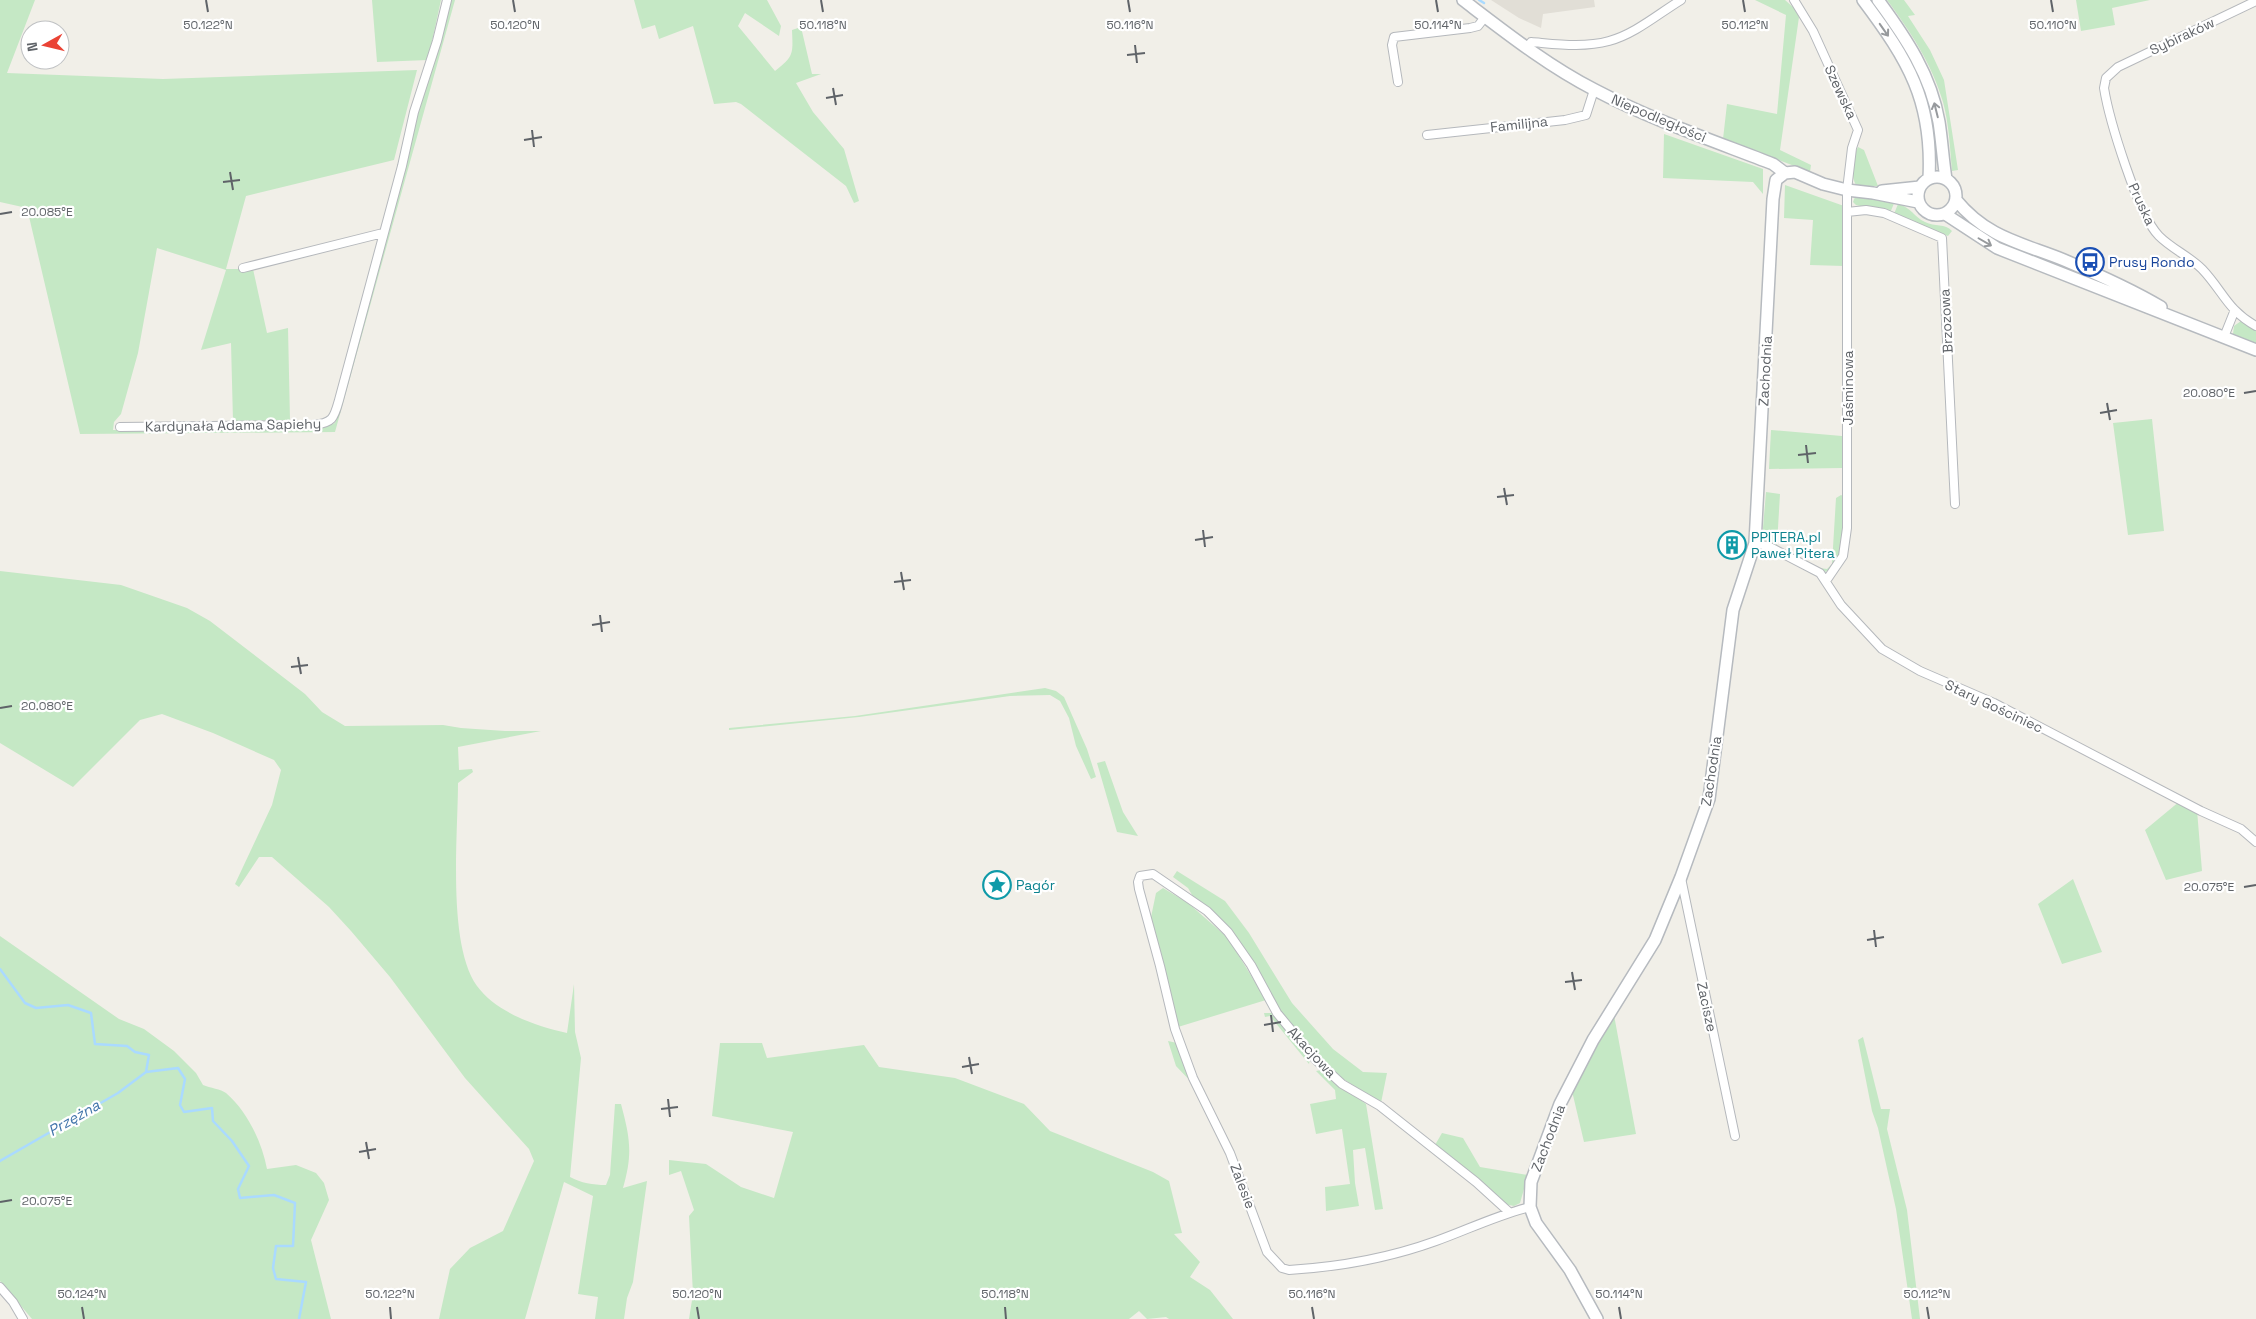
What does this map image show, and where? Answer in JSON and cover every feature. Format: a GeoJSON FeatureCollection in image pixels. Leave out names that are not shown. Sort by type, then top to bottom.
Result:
{"type":"FeatureCollection","features":[{"type":"Feature","properties":{"kind":"street","name":"Kardynała Adama Sapiehy"},"geometry":{"type":"LineString","coordinates":[[120,427],[304,425],[329,422],[334,416],[402,166],[414,112],[433,56],[447,0]]}},
{"type":"Feature","properties":{"kind":"street","name":"Niepodległości"},"geometry":{"type":"LineString","coordinates":[[1463,0],[1528,47],[1594,90],[1634,110],[1774,164],[1786,173],[1795,172],[1823,184],[1848,190],[1873,192],[1918,202]]}},
{"type":"Feature","properties":{"kind":"street"},"geometry":{"type":"LineString","coordinates":[[1528,47],[1531,42],[1580,45],[1610,41],[1641,26],[1680,0]]}},
{"type":"Feature","properties":{"kind":"street","name":"Szewska"},"geometry":{"type":"LineString","coordinates":[[1794,0],[1813,31],[1858,130],[1852,148],[1848,190]]}},
{"type":"Feature","properties":{"kind":"street"},"geometry":{"type":"LineString","coordinates":[[1863,0],[1904,60],[1922,100],[1930,138],[1930,178]]}},
{"type":"Feature","properties":{"kind":"street"},"geometry":{"type":"LineString","coordinates":[[1878,0],[1916,55],[1930,87],[1939,122],[1946,179]]}},
{"type":"Feature","properties":{"kind":"street","name":"Sybiraków"},"geometry":{"type":"LineString","coordinates":[[2110,73],[2118,67],[2256,2]]}},
{"type":"Feature","properties":{"kind":"street"},"geometry":{"type":"LineString","coordinates":[[1398,82],[1392,45],[1394,37],[1470,28],[1478,26],[1485,17]]}},
{"type":"Feature","properties":{"kind":"street","name":"Pruska"},"geometry":{"type":"LineString","coordinates":[[2110,73],[2104,82],[2104,94],[2127,171],[2145,215],[2158,236],[2201,268],[2234,312],[2256,326]]}},
{"type":"Feature","properties":{"kind":"street","name":"Familijna"},"geometry":{"type":"LineString","coordinates":[[1426,135],[1565,120],[1586,114],[1594,90]]}},
{"type":"Feature","properties":{"kind":"street","name":"Zachodnia"},"geometry":{"type":"LineString","coordinates":[[1597,1319],[1570,1270],[1536,1223],[1530,1207],[1531,1182],[1560,1104],[1593,1040],[1655,940],[1681,877],[1709,799],[1733,610],[1755,544],[1774,189],[1776,180],[1786,173]]}},
{"type":"Feature","properties":{"kind":"street"},"geometry":{"type":"LineString","coordinates":[[1930,178],[1946,179],[1954,188],[1956,200],[1951,210],[1945,214],[1934,216],[1928,214],[1918,202],[1920,187],[1930,178]]}},
{"type":"Feature","properties":{"kind":"street","name":"Niepodległości"},"geometry":{"type":"LineString","coordinates":[[1873,192],[1920,187]]}},
{"type":"Feature","properties":{"kind":"street","name":"Jaśminowa"},"geometry":{"type":"LineString","coordinates":[[1826,581],[1843,556],[1848,528],[1848,190]]}},
{"type":"Feature","properties":{"kind":"street"},"geometry":{"type":"LineString","coordinates":[[1956,200],[1981,224],[2010,241],[2064,260],[2147,298],[2182,320]]}},
{"type":"Feature","properties":{"kind":"street","name":"Brzozowa"},"geometry":{"type":"LineString","coordinates":[[1848,212],[1866,210],[1884,214],[1942,238],[1956,504]]}},
{"type":"Feature","properties":{"kind":"street"},"geometry":{"type":"LineString","coordinates":[[1945,214],[1997,248],[2256,350]]}},
{"type":"Feature","properties":{"kind":"street"},"geometry":{"type":"LineString","coordinates":[[243,268],[383,233]]}},
{"type":"Feature","properties":{"kind":"street"},"geometry":{"type":"LineString","coordinates":[[2224,337],[2234,312]]}},
{"type":"Feature","properties":{"kind":"street","name":"Stary Gościniec"},"geometry":{"type":"LineString","coordinates":[[1755,544],[1770,547],[1820,573],[1841,605],[1882,649],[1920,671],[1994,703],[2201,811],[2241,829],[2256,842]]}},
{"type":"Feature","properties":{"kind":"street","name":"Akacjowa"},"geometry":{"type":"LineString","coordinates":[[1140,876],[1153,874],[1180,890],[1207,911],[1228,932],[1250,965],[1277,1013],[1316,1060],[1342,1084],[1387,1112],[1476,1182],[1510,1212]]}},
{"type":"Feature","properties":{"kind":"street","name":"Zalesie"},"geometry":{"type":"LineString","coordinates":[[1140,876],[1138,889],[1160,966],[1175,1029],[1193,1078],[1230,1153],[1267,1252],[1282,1268],[1289,1270],[1337,1266],[1408,1250],[1510,1212],[1530,1207]]}},
{"type":"Feature","properties":{"kind":"street","name":"Zacisze"},"geometry":{"type":"LineString","coordinates":[[1681,877],[1735,1136]]}},
{"type":"Feature","properties":{"kind":"street"},"geometry":{"type":"LineString","coordinates":[[0,1287],[13,1302],[21,1318]]}},
{"type":"Feature","properties":{"kind":"shaded area"},"geometry":{"type":"Polygon","coordinates":[[[1491,0],[1594,0],[1595,7],[1543,14],[1541,28],[1519,18],[1491,0]]]}},
{"type":"Feature","properties":{"kind":"green space"},"geometry":{"type":"Polygon","coordinates":[[[0,0],[35,0],[27,20],[20,20],[20,39],[7,73],[163,79],[417,70],[394,160],[246,196],[226,269],[253,269],[267,333],[288,328],[290,420],[233,421],[231,343],[201,350],[226,270],[157,248],[138,353],[121,414],[114,422],[113,430],[326,427],[335,423],[419,104],[449,0],[455,0],[335,432],[80,434],[27,208],[0,202],[0,0]]]}},
{"type":"Feature","properties":{"kind":"green space"},"geometry":{"type":"Polygon","coordinates":[[[372,0],[441,0],[428,60],[377,62],[372,0]]]}},
{"type":"Feature","properties":{"kind":"green space"},"geometry":{"type":"Polygon","coordinates":[[[634,0],[767,0],[781,26],[779,36],[745,13],[738,26],[775,71],[786,62],[791,54],[792,30],[801,27],[812,74],[821,74],[796,83],[813,112],[844,149],[859,201],[854,203],[846,186],[741,104],[736,102],[714,104],[693,26],[659,39],[655,25],[642,29],[634,0]]]}},
{"type":"Feature","properties":{"kind":"green space"},"geometry":{"type":"Polygon","coordinates":[[[1755,0],[1785,0],[1794,8],[1799,17],[1780,150],[1811,165],[1810,172],[1723,139],[1727,104],[1777,114],[1786,15],[1755,0]]]}},
{"type":"Feature","properties":{"kind":"green space"},"geometry":{"type":"Polygon","coordinates":[[[1887,0],[1904,0],[1915,15],[1908,16],[1930,50],[1944,80],[1958,170],[1952,171],[1945,110],[1933,74],[1912,36],[1887,0]]]}},
{"type":"Feature","properties":{"kind":"green space"},"geometry":{"type":"Polygon","coordinates":[[[2076,0],[2150,0],[2112,8],[2115,25],[2081,31],[2076,0]]]}},
{"type":"Feature","properties":{"kind":"green space"},"geometry":{"type":"Polygon","coordinates":[[[1664,134],[1763,169],[1763,194],[1753,182],[1663,178],[1664,134]]]}},
{"type":"Feature","properties":{"kind":"green space"},"geometry":{"type":"Polygon","coordinates":[[[1858,147],[1864,150],[1878,186],[1864,187],[1856,185],[1853,177],[1853,166],[1858,147]]]}},
{"type":"Feature","properties":{"kind":"green space"},"geometry":{"type":"Polygon","coordinates":[[[1785,185],[1844,206],[1844,266],[1810,265],[1813,220],[1784,218],[1785,185]]]}},
{"type":"Feature","properties":{"kind":"green space"},"geometry":{"type":"Polygon","coordinates":[[[1855,197],[1895,201],[1890,213],[1856,205],[1853,202],[1855,197]]]}},
{"type":"Feature","properties":{"kind":"green space"},"geometry":{"type":"Polygon","coordinates":[[[1898,204],[1906,207],[1925,222],[1946,227],[1952,231],[1948,236],[1894,214],[1898,204]]]}},
{"type":"Feature","properties":{"kind":"green space"},"geometry":{"type":"Polygon","coordinates":[[[2241,321],[2256,328],[2256,344],[2233,334],[2234,326],[2241,321]]]}},
{"type":"Feature","properties":{"kind":"green space"},"geometry":{"type":"Polygon","coordinates":[[[2152,419],[2164,531],[2128,535],[2113,423],[2152,419]]]}},
{"type":"Feature","properties":{"kind":"green space"},"geometry":{"type":"Polygon","coordinates":[[[1771,430],[1842,436],[1842,468],[1769,469],[1771,430]]]}},
{"type":"Feature","properties":{"kind":"green space"},"geometry":{"type":"Polygon","coordinates":[[[1766,492],[1780,494],[1777,545],[1762,540],[1766,492]]]}},
{"type":"Feature","properties":{"kind":"green space"},"geometry":{"type":"Polygon","coordinates":[[[1841,495],[1845,497],[1841,550],[1832,568],[1825,572],[1819,568],[1827,569],[1832,564],[1836,498],[1841,495]]]}},
{"type":"Feature","properties":{"kind":"green space"},"geometry":{"type":"Polygon","coordinates":[[[0,571],[121,585],[187,608],[210,621],[305,694],[322,712],[345,726],[443,725],[505,731],[541,731],[458,747],[459,770],[472,769],[473,772],[458,783],[456,888],[461,944],[468,967],[477,986],[495,1004],[530,1022],[567,1033],[574,984],[575,1032],[581,1058],[570,1177],[596,1185],[606,1185],[610,1175],[615,1104],[621,1104],[627,1127],[629,1146],[628,1165],[623,1188],[647,1181],[633,1282],[627,1298],[624,1319],[595,1319],[598,1297],[578,1294],[593,1196],[564,1182],[525,1319],[439,1319],[450,1269],[470,1248],[503,1231],[534,1161],[529,1149],[465,1078],[390,977],[329,907],[272,857],[259,857],[239,887],[235,884],[272,805],[281,770],[274,760],[213,733],[162,714],[140,720],[73,787],[0,743],[0,571]]]}},
{"type":"Feature","properties":{"kind":"green space"},"geometry":{"type":"Polygon","coordinates":[[[1045,688],[1056,691],[1064,697],[1087,749],[1096,777],[1091,779],[1076,746],[1069,718],[1060,701],[1050,695],[1010,696],[859,717],[729,730],[729,728],[855,716],[1045,688]]]}},
{"type":"Feature","properties":{"kind":"green space"},"geometry":{"type":"Polygon","coordinates":[[[1105,761],[1123,812],[1138,836],[1117,832],[1097,763],[1105,761]]]}},
{"type":"Feature","properties":{"kind":"green space"},"geometry":{"type":"Polygon","coordinates":[[[2180,801],[2197,810],[2202,871],[2166,880],[2145,830],[2180,801]]]}},
{"type":"Feature","properties":{"kind":"green space"},"geometry":{"type":"Polygon","coordinates":[[[1177,871],[1225,901],[1249,933],[1292,1003],[1333,1049],[1363,1072],[1387,1073],[1381,1103],[1340,1077],[1319,1058],[1281,1012],[1254,965],[1195,900],[1188,888],[1173,877],[1177,871]]]}},
{"type":"Feature","properties":{"kind":"green space"},"geometry":{"type":"Polygon","coordinates":[[[2073,879],[2102,952],[2062,964],[2038,904],[2073,879]]]}},
{"type":"Feature","properties":{"kind":"green space"},"geometry":{"type":"Polygon","coordinates":[[[1163,888],[1188,903],[1228,938],[1266,1000],[1178,1027],[1150,922],[1156,893],[1163,888]]]}},
{"type":"Feature","properties":{"kind":"green space"},"geometry":{"type":"Polygon","coordinates":[[[0,936],[119,1019],[144,1029],[174,1051],[196,1073],[203,1085],[226,1093],[234,1100],[247,1118],[261,1148],[267,1169],[296,1165],[316,1173],[324,1183],[329,1200],[311,1240],[331,1319],[32,1319],[0,1281],[0,936]]]}},
{"type":"Feature","properties":{"kind":"green space"},"geometry":{"type":"Polygon","coordinates":[[[1264,1013],[1273,1013],[1310,1059],[1309,1064],[1270,1016],[1265,1017],[1264,1013]]]}},
{"type":"Feature","properties":{"kind":"green space"},"geometry":{"type":"Polygon","coordinates":[[[1614,1015],[1636,1134],[1584,1142],[1572,1091],[1588,1057],[1614,1015]]]}},
{"type":"Feature","properties":{"kind":"green space"},"geometry":{"type":"Polygon","coordinates":[[[1863,1037],[1881,1109],[1890,1109],[1887,1129],[1907,1210],[1920,1319],[1912,1319],[1896,1209],[1878,1128],[1872,1111],[1858,1040],[1863,1037]]]}},
{"type":"Feature","properties":{"kind":"green space"},"geometry":{"type":"Polygon","coordinates":[[[1168,1041],[1177,1043],[1196,1087],[1176,1066],[1168,1041]]]}},
{"type":"Feature","properties":{"kind":"green space"},"geometry":{"type":"Polygon","coordinates":[[[720,1043],[762,1043],[767,1058],[864,1045],[879,1067],[955,1078],[1024,1104],[1050,1131],[1153,1172],[1169,1181],[1182,1233],[1174,1234],[1200,1262],[1190,1277],[1210,1290],[1233,1319],[1169,1319],[1166,1317],[1147,1319],[1139,1311],[1129,1319],[689,1319],[693,1294],[689,1216],[694,1210],[681,1171],[669,1175],[669,1160],[706,1164],[741,1187],[774,1198],[793,1132],[712,1116],[720,1043]]]}},
{"type":"Feature","properties":{"kind":"green space"},"geometry":{"type":"Polygon","coordinates":[[[1321,1070],[1366,1104],[1383,1209],[1375,1210],[1365,1148],[1353,1150],[1355,1183],[1359,1206],[1326,1211],[1325,1187],[1350,1184],[1342,1129],[1316,1134],[1310,1104],[1336,1099],[1335,1090],[1316,1071],[1321,1070]]]}},
{"type":"Feature","properties":{"kind":"green space"},"geometry":{"type":"Polygon","coordinates":[[[1442,1133],[1463,1138],[1480,1167],[1528,1175],[1520,1203],[1514,1206],[1504,1204],[1442,1152],[1435,1145],[1442,1133]]]}},
{"type":"Feature","properties":{"kind":"waterway"},"geometry":{"type":"LineString","coordinates":[[1479,0],[1484,3]]}},
{"type":"Feature","properties":{"kind":"waterway"},"geometry":{"type":"LineString","coordinates":[[0,969],[25,1003],[36,1008],[68,1005],[91,1013],[95,1044],[127,1046],[135,1052],[149,1055],[146,1072],[178,1068],[185,1079],[180,1105],[184,1112],[212,1108],[213,1121],[232,1141],[249,1166],[238,1189],[240,1198],[274,1195],[295,1203],[293,1246],[276,1246],[273,1268],[276,1279],[306,1282],[299,1319]]}},
{"type":"Feature","properties":{"kind":"waterway","name":"Przężna"},"geometry":{"type":"LineString","coordinates":[[0,1161],[118,1093],[146,1072]]}},
{"type":"Feature","properties":{"kind":"place","name":"Prusy Rondo"},"geometry":{"type":"Point","coordinates":[2090,262]}},
{"type":"Feature","properties":{"kind":"place","name":"PPITERA.pl Paweł Pitera"},"geometry":{"type":"Point","coordinates":[1732,545]}},
{"type":"Feature","properties":{"kind":"place","name":"Pagór"},"geometry":{"type":"Point","coordinates":[997,885]}}]}
